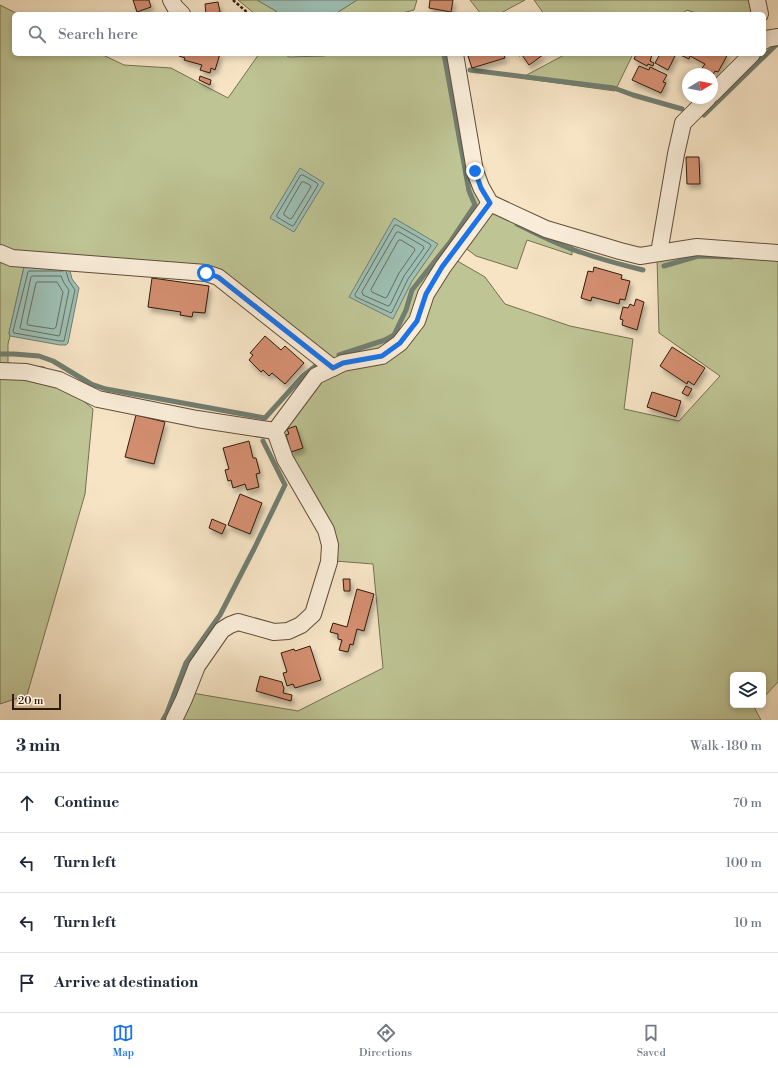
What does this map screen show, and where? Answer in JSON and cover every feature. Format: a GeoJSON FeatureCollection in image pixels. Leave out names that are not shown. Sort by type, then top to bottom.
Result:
{"type":"FeatureCollection","features":[{"type":"Feature","properties":{"kind":"street"},"geometry":{"type":"LineString","coordinates":[[171,0],[180,12]]}},
{"type":"Feature","properties":{"kind":"street"},"geometry":{"type":"LineString","coordinates":[[757,0],[760,12]]}},
{"type":"Feature","properties":{"kind":"street"},"geometry":{"type":"LineString","coordinates":[[455,56],[475,171],[481,188],[490,203],[546,228],[640,256],[697,247],[778,253]]}},
{"type":"Feature","properties":{"kind":"street"},"geometry":{"type":"LineString","coordinates":[[718,88],[750,56]]}},
{"type":"Feature","properties":{"kind":"street"},"geometry":{"type":"LineString","coordinates":[[659,253],[670,183],[683,123],[702,104]]}},
{"type":"Feature","properties":{"kind":"street"},"geometry":{"type":"LineString","coordinates":[[275,431],[316,376],[343,363],[382,356],[400,343],[417,321],[426,294],[442,267],[490,203]]}},
{"type":"Feature","properties":{"kind":"street"},"geometry":{"type":"LineString","coordinates":[[0,253],[12,258],[206,273],[218,277],[333,368]]}},
{"type":"Feature","properties":{"kind":"street"},"geometry":{"type":"LineString","coordinates":[[0,370],[26,372],[59,380],[98,399],[197,419],[275,431]]}},
{"type":"Feature","properties":{"kind":"street"},"geometry":{"type":"LineString","coordinates":[[174,720],[197,666],[222,630],[238,622],[274,632],[288,632],[301,625],[313,614],[329,562],[330,545],[326,530],[285,459],[275,431]]}},
{"type":"Feature","properties":{"kind":"path"},"geometry":{"type":"LineString","coordinates":[[233,0],[247,12]]}},
{"type":"Feature","properties":{"kind":"green space"},"geometry":{"type":"Polygon","coordinates":[[[238,0],[257,0],[276,12],[253,12],[238,0]]]}},
{"type":"Feature","properties":{"kind":"green space"},"geometry":{"type":"Polygon","coordinates":[[[357,0],[417,0],[414,10],[406,12],[338,12],[357,0]]]}},
{"type":"Feature","properties":{"kind":"green space"},"geometry":{"type":"Polygon","coordinates":[[[470,0],[525,0],[503,12],[479,12],[470,0]]]}},
{"type":"Feature","properties":{"kind":"green space"},"geometry":{"type":"Polygon","coordinates":[[[534,0],[755,0],[758,12],[693,12],[687,10],[684,12],[543,12],[534,0]]]}},
{"type":"Feature","properties":{"kind":"green space"},"geometry":{"type":"Polygon","coordinates":[[[0,5],[14,12],[12,12],[12,56],[105,56],[124,65],[171,68],[228,98],[258,56],[451,56],[483,202],[408,325],[384,349],[331,362],[218,273],[24,267],[9,333],[8,363],[44,367],[93,409],[85,494],[27,695],[0,704],[0,5]]]}},
{"type":"Feature","properties":{"kind":"green space"},"geometry":{"type":"Polygon","coordinates":[[[562,56],[632,56],[615,91],[521,78],[562,56]]]}},
{"type":"Feature","properties":{"kind":"green space"},"geometry":{"type":"Polygon","coordinates":[[[499,209],[572,243],[572,255],[527,240],[517,269],[476,256],[464,247],[489,214],[499,209]]]}},
{"type":"Feature","properties":{"kind":"green space"},"geometry":{"type":"Polygon","coordinates":[[[698,250],[778,258],[778,682],[766,695],[766,672],[730,672],[730,708],[755,708],[761,720],[180,720],[192,693],[298,711],[383,668],[373,564],[335,561],[281,433],[324,373],[379,360],[454,259],[485,277],[505,304],[570,326],[633,339],[624,409],[679,421],[720,376],[659,333],[657,258],[698,250]]]}},
{"type":"Feature","properties":{"kind":"water"},"geometry":{"type":"Polygon","coordinates":[[[257,0],[357,0],[338,12],[276,11],[257,0]]]}},
{"type":"Feature","properties":{"kind":"water"},"geometry":{"type":"Polygon","coordinates":[[[300,168],[324,183],[294,232],[270,218],[300,168]]]}},
{"type":"Feature","properties":{"kind":"water"},"geometry":{"type":"Polygon","coordinates":[[[394,218],[438,244],[412,281],[393,319],[349,297],[394,218]]]}},
{"type":"Feature","properties":{"kind":"water"},"geometry":{"type":"Polygon","coordinates":[[[24,267],[69,267],[72,279],[79,288],[68,343],[66,345],[10,336],[9,333],[24,267]]]}},
{"type":"Feature","properties":{"kind":"building"},"geometry":{"type":"Polygon","coordinates":[[[133,0],[149,0],[151,7],[137,12],[133,0]]]}},
{"type":"Feature","properties":{"kind":"building"},"geometry":{"type":"Polygon","coordinates":[[[430,0],[453,0],[451,12],[429,8],[430,0]]]}},
{"type":"Feature","properties":{"kind":"building"},"geometry":{"type":"Polygon","coordinates":[[[218,2],[220,12],[206,12],[205,4],[218,2]]]}},
{"type":"Feature","properties":{"kind":"building"},"geometry":{"type":"Polygon","coordinates":[[[179,56],[219,56],[215,70],[211,68],[210,73],[200,70],[202,65],[184,60],[185,58],[179,56]]]}},
{"type":"Feature","properties":{"kind":"building"},"geometry":{"type":"Polygon","coordinates":[[[468,56],[504,56],[505,58],[472,68],[468,56]]]}},
{"type":"Feature","properties":{"kind":"building"},"geometry":{"type":"Polygon","coordinates":[[[523,56],[542,56],[529,65],[523,56]]]}},
{"type":"Feature","properties":{"kind":"building"},"geometry":{"type":"Polygon","coordinates":[[[635,56],[652,56],[650,61],[654,63],[653,66],[648,64],[647,66],[634,59],[635,56]]]}},
{"type":"Feature","properties":{"kind":"building"},"geometry":{"type":"Polygon","coordinates":[[[659,56],[675,56],[668,70],[655,63],[659,56]]]}},
{"type":"Feature","properties":{"kind":"building"},"geometry":{"type":"Polygon","coordinates":[[[682,56],[690,56],[689,59],[682,56]]]}},
{"type":"Feature","properties":{"kind":"building"},"geometry":{"type":"Polygon","coordinates":[[[690,56],[727,56],[718,72],[718,68],[702,68],[705,64],[690,56]]]}},
{"type":"Feature","properties":{"kind":"building"},"geometry":{"type":"Polygon","coordinates":[[[639,66],[649,70],[650,67],[667,75],[663,82],[666,83],[661,93],[632,80],[639,66]]]}},
{"type":"Feature","properties":{"kind":"building"},"geometry":{"type":"Polygon","coordinates":[[[200,76],[211,80],[210,85],[199,80],[200,76]]]}},
{"type":"Feature","properties":{"kind":"building"},"geometry":{"type":"Polygon","coordinates":[[[686,157],[699,157],[700,184],[687,184],[686,157]]]}},
{"type":"Feature","properties":{"kind":"building"},"geometry":{"type":"Polygon","coordinates":[[[594,267],[622,275],[621,279],[630,281],[625,300],[620,299],[619,304],[592,297],[591,301],[581,298],[588,271],[593,272],[594,267]]]}},
{"type":"Feature","properties":{"kind":"building"},"geometry":{"type":"Polygon","coordinates":[[[152,278],[209,286],[205,313],[193,312],[192,317],[180,315],[181,312],[148,307],[152,278]]]}},
{"type":"Feature","properties":{"kind":"building"},"geometry":{"type":"Polygon","coordinates":[[[636,299],[644,302],[637,330],[622,325],[623,320],[620,319],[623,307],[628,308],[630,304],[634,306],[636,299]]]}},
{"type":"Feature","properties":{"kind":"building"},"geometry":{"type":"Polygon","coordinates":[[[265,336],[281,350],[285,346],[304,363],[285,384],[272,373],[269,376],[263,370],[261,372],[249,360],[253,355],[250,353],[265,336]]]}},
{"type":"Feature","properties":{"kind":"building"},"geometry":{"type":"Polygon","coordinates":[[[672,347],[705,368],[694,385],[688,381],[687,384],[660,366],[672,347]]]}},
{"type":"Feature","properties":{"kind":"building"},"geometry":{"type":"Polygon","coordinates":[[[686,386],[692,389],[688,396],[682,393],[686,386]]]}},
{"type":"Feature","properties":{"kind":"building"},"geometry":{"type":"Polygon","coordinates":[[[652,392],[681,401],[676,417],[647,407],[652,392]]]}},
{"type":"Feature","properties":{"kind":"building"},"geometry":{"type":"Polygon","coordinates":[[[136,415],[165,422],[154,464],[125,457],[136,415]]]}},
{"type":"Feature","properties":{"kind":"building"},"geometry":{"type":"Polygon","coordinates":[[[296,426],[303,448],[291,452],[286,435],[289,434],[287,429],[296,426]]]}},
{"type":"Feature","properties":{"kind":"building"},"geometry":{"type":"Polygon","coordinates":[[[249,441],[253,458],[256,458],[260,473],[256,474],[259,487],[247,490],[245,484],[233,488],[231,480],[228,481],[225,470],[229,469],[223,448],[249,441]]]}},
{"type":"Feature","properties":{"kind":"building"},"geometry":{"type":"Polygon","coordinates":[[[240,494],[262,503],[250,534],[228,525],[240,494]]]}},
{"type":"Feature","properties":{"kind":"building"},"geometry":{"type":"Polygon","coordinates":[[[212,519],[226,525],[222,534],[209,528],[212,519]]]}},
{"type":"Feature","properties":{"kind":"building"},"geometry":{"type":"Polygon","coordinates":[[[343,579],[350,579],[350,591],[344,591],[343,579]]]}},
{"type":"Feature","properties":{"kind":"building"},"geometry":{"type":"Polygon","coordinates":[[[357,589],[374,594],[364,631],[357,629],[353,645],[350,644],[348,652],[339,650],[342,640],[338,639],[338,634],[330,632],[333,623],[347,627],[357,589]]]}},
{"type":"Feature","properties":{"kind":"building"},"geometry":{"type":"Polygon","coordinates":[[[310,646],[321,680],[295,688],[293,684],[287,686],[283,673],[287,672],[281,653],[294,649],[295,651],[310,646]]]}},
{"type":"Feature","properties":{"kind":"building"},"geometry":{"type":"Polygon","coordinates":[[[260,676],[282,682],[284,688],[283,693],[292,695],[291,701],[256,691],[260,676]]]}},
{"type":"Feature","properties":{"kind":"waterway"},"geometry":{"type":"LineString","coordinates":[[766,55],[778,43]]}},
{"type":"Feature","properties":{"kind":"waterway"},"geometry":{"type":"LineString","coordinates":[[339,355],[385,340],[394,335],[406,310],[412,290],[451,241],[475,205],[469,191],[444,56]]}},
{"type":"Feature","properties":{"kind":"waterway"},"geometry":{"type":"LineString","coordinates":[[704,115],[765,56]]}},
{"type":"Feature","properties":{"kind":"waterway"},"geometry":{"type":"LineString","coordinates":[[470,70],[614,88],[682,109]]}},
{"type":"Feature","properties":{"kind":"waterway"},"geometry":{"type":"LineString","coordinates":[[517,224],[572,249],[643,270]]}},
{"type":"Feature","properties":{"kind":"waterway"},"geometry":{"type":"LineString","coordinates":[[664,266],[698,256],[732,257]]}},
{"type":"Feature","properties":{"kind":"waterway"},"geometry":{"type":"LineString","coordinates":[[0,354],[39,356],[53,361],[91,384],[106,389],[265,418],[303,376],[318,364]]}},
{"type":"Feature","properties":{"kind":"waterway"},"geometry":{"type":"LineString","coordinates":[[163,720],[186,663],[220,615],[285,485],[263,441]]}},
{"type":"Feature","properties":{"kind":"route"},"geometry":{"type":"LineString","coordinates":[[206,273],[218,277],[333,368],[343,363],[382,356],[400,343],[417,321],[426,294],[442,267],[490,203],[481,188],[475,171]]}}]}
